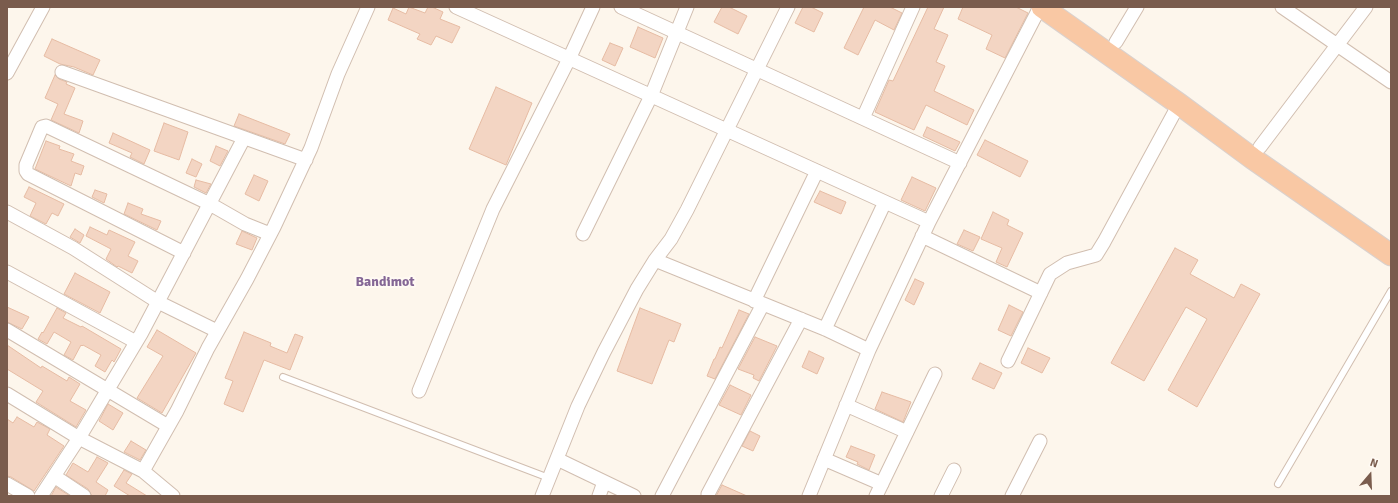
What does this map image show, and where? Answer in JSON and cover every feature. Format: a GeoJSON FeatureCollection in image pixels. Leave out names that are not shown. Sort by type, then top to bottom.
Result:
{"type":"FeatureCollection","features":[{"type":"Feature","properties":{"kind":"highway"},"geometry":{"type":"LineString","coordinates":[[1041,7],[1112,48],[1260,147],[1391,238]]}},
{"type":"Feature","properties":{"kind":"highway"},"geometry":{"type":"LineString","coordinates":[[1066,7],[1179,104],[1252,158],[1391,254]]}},
{"type":"Feature","properties":{"kind":"street"},"geometry":{"type":"LineString","coordinates":[[7,73],[43,7]]}},
{"type":"Feature","properties":{"kind":"street"},"geometry":{"type":"LineString","coordinates":[[143,471],[217,331],[247,279],[306,160],[338,74],[368,7]]}},
{"type":"Feature","properties":{"kind":"street"},"geometry":{"type":"LineString","coordinates":[[456,7],[929,222]]}},
{"type":"Feature","properties":{"kind":"street"},"geometry":{"type":"LineString","coordinates":[[419,391],[493,209],[569,59],[593,7]]}},
{"type":"Feature","properties":{"kind":"street"},"geometry":{"type":"LineString","coordinates":[[621,7],[960,163]]}},
{"type":"Feature","properties":{"kind":"street"},"geometry":{"type":"LineString","coordinates":[[583,234],[651,96],[687,7]]}},
{"type":"Feature","properties":{"kind":"street"},"geometry":{"type":"LineString","coordinates":[[542,496],[578,406],[604,352],[637,289],[655,260],[671,240],[684,216],[788,7]]}},
{"type":"Feature","properties":{"kind":"street"},"geometry":{"type":"LineString","coordinates":[[863,118],[913,7]]}},
{"type":"Feature","properties":{"kind":"street"},"geometry":{"type":"LineString","coordinates":[[809,496],[869,350],[922,236],[1041,7]]}},
{"type":"Feature","properties":{"kind":"street"},"geometry":{"type":"LineString","coordinates":[[1112,48],[1138,7]]}},
{"type":"Feature","properties":{"kind":"street"},"geometry":{"type":"LineString","coordinates":[[1282,7],[1391,82]]}},
{"type":"Feature","properties":{"kind":"street"},"geometry":{"type":"LineString","coordinates":[[1260,147],[1366,7]]}},
{"type":"Feature","properties":{"kind":"street"},"geometry":{"type":"LineString","coordinates":[[62,72],[306,160]]}},
{"type":"Feature","properties":{"kind":"street"},"geometry":{"type":"LineString","coordinates":[[1008,361],[1050,274],[1067,263],[1096,255],[1179,104]]}},
{"type":"Feature","properties":{"kind":"street"},"geometry":{"type":"LineString","coordinates":[[184,252],[28,174],[26,171],[26,165],[39,131],[42,127],[46,126],[210,204],[245,224],[270,234]]}},
{"type":"Feature","properties":{"kind":"street"},"geometry":{"type":"LineString","coordinates":[[41,496],[79,438],[136,342],[244,138]]}},
{"type":"Feature","properties":{"kind":"street"},"geometry":{"type":"LineString","coordinates":[[662,496],[759,302],[817,171]]}},
{"type":"Feature","properties":{"kind":"street"},"geometry":{"type":"LineString","coordinates":[[825,329],[885,202]]}},
{"type":"Feature","properties":{"kind":"street"},"geometry":{"type":"LineString","coordinates":[[7,212],[73,248],[158,302],[217,331]]}},
{"type":"Feature","properties":{"kind":"street"},"geometry":{"type":"LineString","coordinates":[[922,236],[1041,293]]}},
{"type":"Feature","properties":{"kind":"street"},"geometry":{"type":"LineString","coordinates":[[655,260],[825,329],[869,350]]}},
{"type":"Feature","properties":{"kind":"street"},"geometry":{"type":"LineString","coordinates":[[7,272],[136,342]]}},
{"type":"Feature","properties":{"kind":"street"},"geometry":{"type":"LineString","coordinates":[[708,494],[800,319]]}},
{"type":"Feature","properties":{"kind":"street"},"geometry":{"type":"LineString","coordinates":[[7,330],[168,426]]}},
{"type":"Feature","properties":{"kind":"street"},"geometry":{"type":"LineString","coordinates":[[876,496],[935,374]]}},
{"type":"Feature","properties":{"kind":"street"},"geometry":{"type":"LineString","coordinates":[[7,394],[79,438],[143,471],[173,496]]}},
{"type":"Feature","properties":{"kind":"street"},"geometry":{"type":"LineString","coordinates":[[846,405],[907,432]]}},
{"type":"Feature","properties":{"kind":"street"},"geometry":{"type":"LineString","coordinates":[[1012,496],[1040,441]]}},
{"type":"Feature","properties":{"kind":"street"},"geometry":{"type":"LineString","coordinates":[[557,459],[634,496]]}},
{"type":"Feature","properties":{"kind":"street"},"geometry":{"type":"LineString","coordinates":[[824,459],[882,484]]}},
{"type":"Feature","properties":{"kind":"street"},"geometry":{"type":"LineString","coordinates":[[941,496],[954,470]]}},
{"type":"Feature","properties":{"kind":"street"},"geometry":{"type":"LineString","coordinates":[[54,476],[84,496]]}},
{"type":"Feature","properties":{"kind":"street"},"geometry":{"type":"LineString","coordinates":[[599,496],[604,482]]}},
{"type":"Feature","properties":{"kind":"street"},"geometry":{"type":"LineString","coordinates":[[7,484],[28,496]]}},
{"type":"Feature","properties":{"kind":"lane"},"geometry":{"type":"LineString","coordinates":[[1278,484],[1391,291]]}},
{"type":"Feature","properties":{"kind":"lane"},"geometry":{"type":"LineString","coordinates":[[283,377],[549,478]]}},
{"type":"Feature","properties":{"kind":"building"},"geometry":{"type":"Polygon","coordinates":[[[409,7],[425,13],[428,7],[432,7],[443,12],[440,19],[460,27],[452,43],[436,36],[431,45],[417,39],[420,34],[388,20],[393,8],[406,14],[409,7]]]}},
{"type":"Feature","properties":{"kind":"building"},"geometry":{"type":"Polygon","coordinates":[[[722,7],[729,7],[747,16],[738,34],[714,22],[722,7]]]}},
{"type":"Feature","properties":{"kind":"building"},"geometry":{"type":"Polygon","coordinates":[[[803,7],[811,7],[823,13],[814,32],[795,23],[803,7]]]}},
{"type":"Feature","properties":{"kind":"building"},"geometry":{"type":"Polygon","coordinates":[[[864,7],[890,7],[902,13],[894,30],[875,20],[858,55],[844,48],[864,7]]]}},
{"type":"Feature","properties":{"kind":"building"},"geometry":{"type":"Polygon","coordinates":[[[928,7],[944,7],[934,29],[948,35],[936,62],[945,66],[934,91],[974,110],[967,125],[926,105],[914,130],[875,112],[889,80],[893,81],[928,7]]]}},
{"type":"Feature","properties":{"kind":"building"},"geometry":{"type":"Polygon","coordinates":[[[963,7],[1016,7],[1028,13],[1005,58],[986,49],[992,35],[958,19],[963,7]]]}},
{"type":"Feature","properties":{"kind":"building"},"geometry":{"type":"Polygon","coordinates":[[[638,27],[663,38],[655,58],[630,47],[638,27]]]}},
{"type":"Feature","properties":{"kind":"building"},"geometry":{"type":"Polygon","coordinates":[[[52,39],[100,60],[93,75],[74,67],[60,64],[44,56],[52,39]]]}},
{"type":"Feature","properties":{"kind":"building"},"geometry":{"type":"Polygon","coordinates":[[[610,43],[623,48],[615,66],[602,60],[610,43]]]}},
{"type":"Feature","properties":{"kind":"building"},"geometry":{"type":"Polygon","coordinates":[[[55,75],[59,79],[67,82],[66,84],[75,88],[64,114],[83,121],[79,133],[51,120],[58,104],[45,98],[55,75]]]}},
{"type":"Feature","properties":{"kind":"building"},"geometry":{"type":"Polygon","coordinates":[[[496,87],[532,103],[506,165],[469,149],[496,87]]]}},
{"type":"Feature","properties":{"kind":"building"},"geometry":{"type":"Polygon","coordinates":[[[239,114],[290,134],[285,144],[234,126],[239,114]]]}},
{"type":"Feature","properties":{"kind":"building"},"geometry":{"type":"Polygon","coordinates":[[[164,123],[188,132],[179,160],[154,151],[164,123]]]}},
{"type":"Feature","properties":{"kind":"building"},"geometry":{"type":"Polygon","coordinates":[[[927,127],[960,142],[955,151],[923,136],[927,127]]]}},
{"type":"Feature","properties":{"kind":"building"},"geometry":{"type":"Polygon","coordinates":[[[113,133],[150,150],[144,164],[130,157],[132,153],[109,143],[113,133]]]}},
{"type":"Feature","properties":{"kind":"building"},"geometry":{"type":"Polygon","coordinates":[[[985,140],[1028,161],[1020,177],[977,155],[985,140]]]}},
{"type":"Feature","properties":{"kind":"building"},"geometry":{"type":"Polygon","coordinates":[[[46,141],[60,146],[59,149],[74,154],[71,161],[84,166],[81,175],[75,173],[71,186],[35,169],[46,141]]]}},
{"type":"Feature","properties":{"kind":"building"},"geometry":{"type":"Polygon","coordinates":[[[216,146],[228,151],[220,166],[210,161],[216,146]]]}},
{"type":"Feature","properties":{"kind":"building"},"geometry":{"type":"Polygon","coordinates":[[[192,159],[202,164],[196,177],[186,173],[192,159]]]}},
{"type":"Feature","properties":{"kind":"building"},"geometry":{"type":"Polygon","coordinates":[[[254,175],[268,181],[259,201],[245,194],[254,175]]]}},
{"type":"Feature","properties":{"kind":"building"},"geometry":{"type":"Polygon","coordinates":[[[912,177],[936,188],[925,211],[901,200],[912,177]]]}},
{"type":"Feature","properties":{"kind":"building"},"geometry":{"type":"Polygon","coordinates":[[[196,180],[211,184],[206,193],[194,187],[196,180]]]}},
{"type":"Feature","properties":{"kind":"building"},"geometry":{"type":"Polygon","coordinates":[[[29,187],[64,204],[58,216],[52,213],[46,224],[30,216],[36,203],[24,197],[29,187]]]}},
{"type":"Feature","properties":{"kind":"building"},"geometry":{"type":"Polygon","coordinates":[[[95,190],[107,194],[104,203],[92,197],[95,190]]]}},
{"type":"Feature","properties":{"kind":"building"},"geometry":{"type":"Polygon","coordinates":[[[820,191],[846,202],[841,214],[814,202],[820,191]]]}},
{"type":"Feature","properties":{"kind":"building"},"geometry":{"type":"Polygon","coordinates":[[[128,203],[143,209],[141,214],[161,221],[157,230],[124,214],[128,203]]]}},
{"type":"Feature","properties":{"kind":"building"},"geometry":{"type":"Polygon","coordinates":[[[993,212],[1009,220],[1007,225],[1023,233],[1007,267],[996,262],[1002,248],[981,239],[993,212]]]}},
{"type":"Feature","properties":{"kind":"building"},"geometry":{"type":"Polygon","coordinates":[[[90,227],[107,235],[109,230],[135,242],[128,256],[138,261],[132,273],[118,266],[117,267],[106,259],[111,249],[86,236],[90,227]]]}},
{"type":"Feature","properties":{"kind":"building"},"geometry":{"type":"Polygon","coordinates":[[[75,229],[84,235],[80,243],[70,237],[75,229]]]}},
{"type":"Feature","properties":{"kind":"building"},"geometry":{"type":"Polygon","coordinates":[[[964,230],[980,237],[973,251],[957,244],[964,230]]]}},
{"type":"Feature","properties":{"kind":"building"},"geometry":{"type":"Polygon","coordinates":[[[242,231],[257,238],[252,250],[236,244],[242,231]]]}},
{"type":"Feature","properties":{"kind":"building"},"geometry":{"type":"Polygon","coordinates":[[[1175,248],[1198,260],[1190,274],[1234,298],[1241,284],[1260,294],[1197,407],[1168,390],[1207,319],[1186,307],[1144,381],[1111,363],[1175,248]]]}},
{"type":"Feature","properties":{"kind":"building"},"geometry":{"type":"Polygon","coordinates":[[[75,273],[110,292],[100,313],[64,294],[75,273]]]}},
{"type":"Feature","properties":{"kind":"building"},"geometry":{"type":"Polygon","coordinates":[[[915,279],[924,283],[914,305],[905,300],[915,279]]]}},
{"type":"Feature","properties":{"kind":"building"},"geometry":{"type":"Polygon","coordinates":[[[1009,305],[1023,312],[1011,336],[998,330],[1009,305]]]}},
{"type":"Feature","properties":{"kind":"building"},"geometry":{"type":"Polygon","coordinates":[[[7,307],[29,317],[22,329],[7,322],[7,307]]]}},
{"type":"Feature","properties":{"kind":"building"},"geometry":{"type":"Polygon","coordinates":[[[57,308],[66,313],[63,318],[81,327],[82,326],[121,349],[114,362],[112,360],[105,372],[95,366],[101,355],[83,345],[81,345],[73,360],[64,355],[71,342],[54,332],[47,344],[38,339],[57,308]]]}},
{"type":"Feature","properties":{"kind":"building"},"geometry":{"type":"Polygon","coordinates":[[[640,308],[681,324],[674,342],[669,340],[652,384],[617,371],[640,308]]]}},
{"type":"Feature","properties":{"kind":"building"},"geometry":{"type":"Polygon","coordinates":[[[739,310],[749,314],[715,379],[707,376],[720,347],[722,348],[739,310]]]}},
{"type":"Feature","properties":{"kind":"building"},"geometry":{"type":"Polygon","coordinates":[[[157,330],[196,353],[162,413],[137,398],[163,356],[147,347],[157,330]]]}},
{"type":"Feature","properties":{"kind":"building"},"geometry":{"type":"Polygon","coordinates":[[[244,332],[271,343],[270,346],[287,353],[295,334],[303,337],[290,370],[264,360],[243,412],[224,404],[233,381],[225,378],[244,332]]]}},
{"type":"Feature","properties":{"kind":"building"},"geometry":{"type":"Polygon","coordinates":[[[755,337],[777,346],[759,381],[753,378],[754,375],[738,369],[755,337]]]}},
{"type":"Feature","properties":{"kind":"building"},"geometry":{"type":"Polygon","coordinates":[[[7,345],[41,368],[42,366],[67,381],[69,377],[80,384],[70,401],[86,410],[76,427],[36,402],[43,391],[7,369],[7,345]]]}},
{"type":"Feature","properties":{"kind":"building"},"geometry":{"type":"Polygon","coordinates":[[[1028,348],[1050,358],[1042,373],[1021,363],[1028,348]]]}},
{"type":"Feature","properties":{"kind":"building"},"geometry":{"type":"Polygon","coordinates":[[[809,351],[824,358],[817,374],[802,367],[809,351]]]}},
{"type":"Feature","properties":{"kind":"building"},"geometry":{"type":"Polygon","coordinates":[[[980,363],[1002,373],[994,389],[972,379],[980,363]]]}},
{"type":"Feature","properties":{"kind":"building"},"geometry":{"type":"Polygon","coordinates":[[[730,385],[751,395],[741,415],[719,405],[730,385]]]}},
{"type":"Feature","properties":{"kind":"building"},"geometry":{"type":"Polygon","coordinates":[[[882,392],[911,402],[903,422],[875,409],[882,392]]]}},
{"type":"Feature","properties":{"kind":"building"},"geometry":{"type":"Polygon","coordinates":[[[108,404],[123,413],[113,430],[99,421],[108,404]]]}},
{"type":"Feature","properties":{"kind":"building"},"geometry":{"type":"Polygon","coordinates":[[[17,417],[34,427],[37,422],[50,429],[47,435],[64,446],[34,491],[7,476],[7,419],[13,423],[17,417]]]}},
{"type":"Feature","properties":{"kind":"building"},"geometry":{"type":"Polygon","coordinates":[[[750,431],[760,436],[753,451],[742,446],[750,431]]]}},
{"type":"Feature","properties":{"kind":"building"},"geometry":{"type":"Polygon","coordinates":[[[131,441],[146,450],[140,460],[124,452],[131,441]]]}},
{"type":"Feature","properties":{"kind":"building"},"geometry":{"type":"Polygon","coordinates":[[[851,446],[875,455],[869,470],[857,464],[858,462],[846,457],[851,446]]]}},
{"type":"Feature","properties":{"kind":"building"},"geometry":{"type":"Polygon","coordinates":[[[97,457],[108,463],[96,482],[108,490],[105,496],[92,496],[88,489],[66,475],[73,463],[88,472],[97,457]]]}},
{"type":"Feature","properties":{"kind":"building"},"geometry":{"type":"Polygon","coordinates":[[[124,470],[132,474],[126,483],[147,496],[130,496],[114,486],[124,470]]]}},
{"type":"Feature","properties":{"kind":"building"},"geometry":{"type":"Polygon","coordinates":[[[722,485],[747,496],[716,496],[722,485]]]}},
{"type":"Feature","properties":{"kind":"building"},"geometry":{"type":"Polygon","coordinates":[[[56,487],[70,496],[51,496],[56,487]]]}},
{"type":"Feature","properties":{"kind":"district","name":"Bandimot"},"geometry":{"type":"Point","coordinates":[385,282]}}]}
